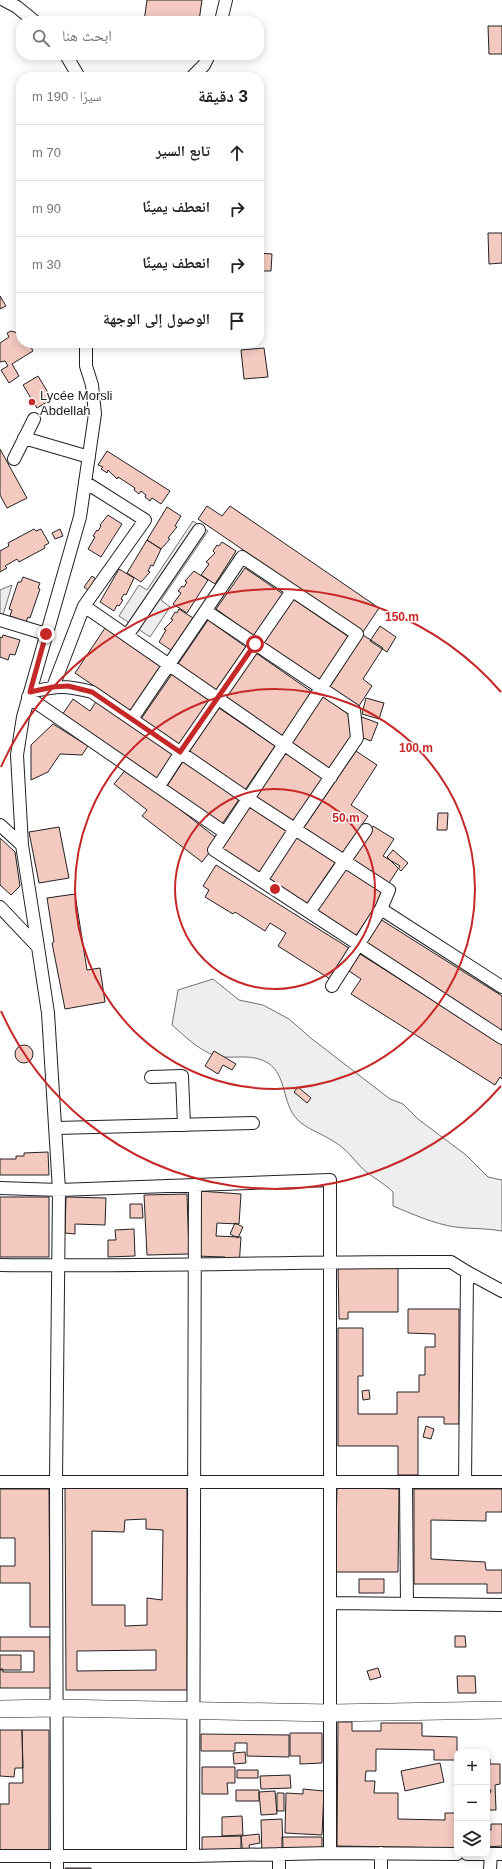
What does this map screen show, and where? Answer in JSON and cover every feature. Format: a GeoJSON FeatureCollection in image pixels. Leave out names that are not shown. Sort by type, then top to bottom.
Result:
{"type":"FeatureCollection","features":[{"type":"Feature","properties":{"kind":"main road"},"geometry":{"type":"LineString","coordinates":[[0,1709],[56,1708],[331,1713],[502,1710]]}},
{"type":"Feature","properties":{"kind":"street"},"geometry":{"type":"LineString","coordinates":[[4,0],[28,16]]}},
{"type":"Feature","properties":{"kind":"street"},"geometry":{"type":"LineString","coordinates":[[222,16],[226,0]]}},
{"type":"Feature","properties":{"kind":"street"},"geometry":{"type":"LineString","coordinates":[[69,60],[75,72]]}},
{"type":"Feature","properties":{"kind":"street"},"geometry":{"type":"LineString","coordinates":[[197,72],[206,60]]}},
{"type":"Feature","properties":{"kind":"street"},"geometry":{"type":"LineString","coordinates":[[57,1869],[56,1482],[59,1190],[48,1013],[22,845],[17,755],[23,717],[29,694],[80,517],[95,414],[92,385],[86,366],[86,348]]}},
{"type":"Feature","properties":{"kind":"street"},"geometry":{"type":"LineString","coordinates":[[14,459],[34,419]]}},
{"type":"Feature","properties":{"kind":"street"},"geometry":{"type":"LineString","coordinates":[[24,438],[89,458]]}},
{"type":"Feature","properties":{"kind":"street"},"geometry":{"type":"LineString","coordinates":[[53,687],[84,606],[144,520],[85,482]]}},
{"type":"Feature","properties":{"kind":"street"},"geometry":{"type":"LineString","coordinates":[[127,636],[199,530]]}},
{"type":"Feature","properties":{"kind":"street"},"geometry":{"type":"LineString","coordinates":[[132,719],[242,557],[357,634],[224,832],[214,850],[502,1038]]}},
{"type":"Feature","properties":{"kind":"street"},"geometry":{"type":"LineString","coordinates":[[159,786],[180,752],[292,591]]}},
{"type":"Feature","properties":{"kind":"street"},"geometry":{"type":"LineString","coordinates":[[84,606],[331,777]]}},
{"type":"Feature","properties":{"kind":"street"},"geometry":{"type":"LineString","coordinates":[[206,611],[354,710],[357,738],[261,881]]}},
{"type":"Feature","properties":{"kind":"street"},"geometry":{"type":"LineString","coordinates":[[0,620],[46,634]]}},
{"type":"Feature","properties":{"kind":"street"},"geometry":{"type":"LineString","coordinates":[[29,694],[53,687],[68,686],[92,692],[247,798],[390,890],[380,909],[332,986]]}},
{"type":"Feature","properties":{"kind":"street"},"geometry":{"type":"LineString","coordinates":[[29,694],[224,832]]}},
{"type":"Feature","properties":{"kind":"street"},"geometry":{"type":"LineString","coordinates":[[0,825],[22,845]]}},
{"type":"Feature","properties":{"kind":"street"},"geometry":{"type":"LineString","coordinates":[[309,912],[366,830]]}},
{"type":"Feature","properties":{"kind":"street"},"geometry":{"type":"LineString","coordinates":[[0,907],[38,947]]}},
{"type":"Feature","properties":{"kind":"street"},"geometry":{"type":"LineString","coordinates":[[380,909],[502,987]]}},
{"type":"Feature","properties":{"kind":"street"},"geometry":{"type":"LineString","coordinates":[[151,1077],[182,1076],[184,1125]]}},
{"type":"Feature","properties":{"kind":"street"},"geometry":{"type":"LineString","coordinates":[[56,1128],[253,1123]]}},
{"type":"Feature","properties":{"kind":"street"},"geometry":{"type":"LineString","coordinates":[[0,1188],[59,1190],[330,1180],[330,1853]]}},
{"type":"Feature","properties":{"kind":"street"},"geometry":{"type":"LineString","coordinates":[[193,1856],[195,1186]]}},
{"type":"Feature","properties":{"kind":"street"},"geometry":{"type":"LineString","coordinates":[[0,1265],[59,1266],[331,1261],[451,1262],[502,1291]]}},
{"type":"Feature","properties":{"kind":"street"},"geometry":{"type":"LineString","coordinates":[[465,1482],[467,1272]]}},
{"type":"Feature","properties":{"kind":"street"},"geometry":{"type":"LineString","coordinates":[[0,1482],[502,1482]]}},
{"type":"Feature","properties":{"kind":"street"},"geometry":{"type":"LineString","coordinates":[[406,1483],[408,1604]]}},
{"type":"Feature","properties":{"kind":"street"},"geometry":{"type":"LineString","coordinates":[[331,1603],[502,1605]]}},
{"type":"Feature","properties":{"kind":"street"},"geometry":{"type":"LineString","coordinates":[[0,1856],[193,1856],[330,1853],[454,1854]]}},
{"type":"Feature","properties":{"kind":"street"},"geometry":{"type":"LineString","coordinates":[[381,1853],[381,1869]]}},
{"type":"Feature","properties":{"kind":"street"},"geometry":{"type":"LineString","coordinates":[[279,1854],[279,1869]]}},
{"type":"Feature","properties":{"kind":"street"},"geometry":{"type":"LineString","coordinates":[[490,1869],[496,1854]]}},
{"type":"Feature","properties":{"kind":"shaded area"},"geometry":{"type":"Polygon","coordinates":[[[193,521],[208,531],[161,600],[170,607],[150,637],[119,616],[139,585],[147,590],[193,521]]]}},
{"type":"Feature","properties":{"kind":"shaded area"},"geometry":{"type":"Polygon","coordinates":[[[12,585],[0,625],[0,590],[12,585]]]}},
{"type":"Feature","properties":{"kind":"shaded area"},"geometry":{"type":"Polygon","coordinates":[[[213,979],[239,1000],[263,1005],[289,1019],[312,1039],[390,1099],[403,1104],[418,1119],[466,1155],[488,1177],[502,1180],[502,1231],[447,1226],[393,1206],[393,1192],[389,1188],[366,1171],[338,1144],[305,1126],[297,1119],[289,1106],[282,1082],[274,1068],[268,1063],[251,1057],[216,1056],[195,1045],[183,1035],[172,1025],[178,990],[213,979]]]}},
{"type":"Feature","properties":{"kind":"building"},"geometry":{"type":"Polygon","coordinates":[[[147,0],[202,0],[200,16],[145,16],[147,0]]]}},
{"type":"Feature","properties":{"kind":"building"},"geometry":{"type":"Polygon","coordinates":[[[488,26],[502,26],[502,54],[489,54],[488,26]]]}},
{"type":"Feature","properties":{"kind":"building"},"geometry":{"type":"Polygon","coordinates":[[[488,233],[502,233],[502,263],[489,264],[488,233]]]}},
{"type":"Feature","properties":{"kind":"building"},"geometry":{"type":"Polygon","coordinates":[[[264,253],[272,254],[271,271],[264,271],[264,253]]]}},
{"type":"Feature","properties":{"kind":"building"},"geometry":{"type":"Polygon","coordinates":[[[0,296],[6,306],[0,309],[0,296]]]}},
{"type":"Feature","properties":{"kind":"building"},"geometry":{"type":"Polygon","coordinates":[[[11,331],[16,332],[16,348],[32,348],[33,351],[12,364],[19,376],[9,383],[1,370],[8,366],[5,361],[0,362],[0,343],[9,337],[7,333],[11,331]]]}},
{"type":"Feature","properties":{"kind":"building"},"geometry":{"type":"Polygon","coordinates":[[[264,348],[268,377],[244,379],[241,350],[264,348]]]}},
{"type":"Feature","properties":{"kind":"building"},"geometry":{"type":"Polygon","coordinates":[[[38,376],[52,399],[37,408],[23,385],[38,376]]]}},
{"type":"Feature","properties":{"kind":"building"},"geometry":{"type":"Polygon","coordinates":[[[0,449],[27,498],[7,508],[0,495],[0,449]]]}},
{"type":"Feature","properties":{"kind":"building"},"geometry":{"type":"Polygon","coordinates":[[[107,451],[170,491],[161,504],[152,498],[150,501],[141,491],[139,494],[134,490],[135,488],[118,477],[117,479],[108,470],[107,473],[101,469],[103,467],[98,465],[107,451]]]}},
{"type":"Feature","properties":{"kind":"building"},"geometry":{"type":"Polygon","coordinates":[[[207,506],[222,516],[230,506],[379,608],[363,632],[198,519],[207,506]]]}},
{"type":"Feature","properties":{"kind":"building"},"geometry":{"type":"Polygon","coordinates":[[[167,507],[181,516],[175,526],[177,527],[168,538],[170,539],[161,549],[147,540],[167,507]]]}},
{"type":"Feature","properties":{"kind":"building"},"geometry":{"type":"Polygon","coordinates":[[[108,515],[122,524],[101,557],[88,549],[95,537],[93,536],[108,515]]]}},
{"type":"Feature","properties":{"kind":"building"},"geometry":{"type":"Polygon","coordinates":[[[34,529],[36,531],[41,529],[49,543],[44,546],[45,548],[19,562],[17,559],[5,566],[7,568],[0,572],[0,551],[9,546],[8,543],[34,529]]]}},
{"type":"Feature","properties":{"kind":"building"},"geometry":{"type":"Polygon","coordinates":[[[60,529],[63,536],[55,539],[52,533],[60,529]]]}},
{"type":"Feature","properties":{"kind":"building"},"geometry":{"type":"Polygon","coordinates":[[[147,540],[161,549],[153,566],[151,565],[148,571],[150,572],[141,582],[127,573],[147,540]]]}},
{"type":"Feature","properties":{"kind":"building"},"geometry":{"type":"Polygon","coordinates":[[[222,542],[236,551],[215,584],[201,575],[209,564],[206,562],[215,553],[213,551],[217,545],[219,546],[222,542]]]}},
{"type":"Feature","properties":{"kind":"building"},"geometry":{"type":"Polygon","coordinates":[[[245,568],[283,594],[254,636],[216,609],[245,568]]]}},
{"type":"Feature","properties":{"kind":"building"},"geometry":{"type":"Polygon","coordinates":[[[119,569],[134,578],[126,595],[124,594],[121,599],[123,600],[119,606],[117,605],[114,611],[100,602],[119,569]]]}},
{"type":"Feature","properties":{"kind":"building"},"geometry":{"type":"Polygon","coordinates":[[[194,571],[208,580],[187,613],[173,604],[181,593],[178,591],[182,586],[184,587],[187,582],[185,581],[194,571]]]}},
{"type":"Feature","properties":{"kind":"building"},"geometry":{"type":"Polygon","coordinates":[[[92,576],[100,582],[92,593],[84,587],[92,576]]]}},
{"type":"Feature","properties":{"kind":"building"},"geometry":{"type":"Polygon","coordinates":[[[23,577],[40,583],[38,588],[40,589],[30,618],[28,617],[26,622],[10,616],[12,610],[9,609],[18,582],[21,582],[23,577]]]}},
{"type":"Feature","properties":{"kind":"building"},"geometry":{"type":"Polygon","coordinates":[[[293,599],[349,637],[319,681],[263,643],[293,599]]]}},
{"type":"Feature","properties":{"kind":"building"},"geometry":{"type":"Polygon","coordinates":[[[179,609],[193,618],[172,651],[159,642],[166,630],[164,629],[173,620],[171,619],[175,612],[177,613],[179,609]]]}},
{"type":"Feature","properties":{"kind":"building"},"geometry":{"type":"Polygon","coordinates":[[[208,620],[246,647],[216,690],[178,664],[208,620]]]}},
{"type":"Feature","properties":{"kind":"building"},"geometry":{"type":"Polygon","coordinates":[[[380,626],[396,637],[387,652],[370,641],[380,626]]]}},
{"type":"Feature","properties":{"kind":"building"},"geometry":{"type":"Polygon","coordinates":[[[105,628],[161,667],[131,711],[75,673],[105,628]]]}},
{"type":"Feature","properties":{"kind":"building"},"geometry":{"type":"Polygon","coordinates":[[[3,635],[20,640],[15,655],[10,654],[8,660],[0,657],[0,637],[2,638],[3,635]]]}},
{"type":"Feature","properties":{"kind":"building"},"geometry":{"type":"Polygon","coordinates":[[[363,635],[383,648],[363,679],[372,686],[357,709],[328,690],[363,635]]]}},
{"type":"Feature","properties":{"kind":"building"},"geometry":{"type":"Polygon","coordinates":[[[256,653],[312,692],[282,736],[226,697],[256,653]]]}},
{"type":"Feature","properties":{"kind":"building"},"geometry":{"type":"Polygon","coordinates":[[[172,674],[210,701],[179,745],[141,719],[172,674]]]}},
{"type":"Feature","properties":{"kind":"building"},"geometry":{"type":"Polygon","coordinates":[[[323,696],[348,714],[351,737],[329,769],[291,742],[323,696]]]}},
{"type":"Feature","properties":{"kind":"building"},"geometry":{"type":"Polygon","coordinates":[[[366,698],[384,703],[379,719],[362,714],[366,698]]]}},
{"type":"Feature","properties":{"kind":"building"},"geometry":{"type":"Polygon","coordinates":[[[73,699],[90,711],[97,700],[175,754],[157,780],[62,715],[73,699]]]}},
{"type":"Feature","properties":{"kind":"building"},"geometry":{"type":"Polygon","coordinates":[[[219,708],[275,746],[245,790],[189,752],[219,708]]]}},
{"type":"Feature","properties":{"kind":"building"},"geometry":{"type":"Polygon","coordinates":[[[359,716],[378,723],[371,741],[353,734],[359,716]]]}},
{"type":"Feature","properties":{"kind":"building"},"geometry":{"type":"Polygon","coordinates":[[[53,724],[88,746],[82,755],[60,754],[48,772],[31,780],[31,745],[53,724]]]}},
{"type":"Feature","properties":{"kind":"building"},"geometry":{"type":"Polygon","coordinates":[[[356,751],[377,765],[351,805],[368,816],[341,855],[303,829],[356,751]]]}},
{"type":"Feature","properties":{"kind":"building"},"geometry":{"type":"Polygon","coordinates":[[[286,753],[324,779],[294,823],[256,797],[286,753]]]}},
{"type":"Feature","properties":{"kind":"building"},"geometry":{"type":"Polygon","coordinates":[[[184,760],[240,798],[222,824],[167,786],[184,760]]]}},
{"type":"Feature","properties":{"kind":"building"},"geometry":{"type":"Polygon","coordinates":[[[127,768],[219,840],[202,862],[142,816],[147,810],[114,784],[127,768]]]}},
{"type":"Feature","properties":{"kind":"building"},"geometry":{"type":"Polygon","coordinates":[[[251,805],[290,831],[260,875],[221,849],[251,805]]]}},
{"type":"Feature","properties":{"kind":"building"},"geometry":{"type":"Polygon","coordinates":[[[438,813],[448,813],[447,830],[437,830],[438,813]]]}},
{"type":"Feature","properties":{"kind":"building"},"geometry":{"type":"Polygon","coordinates":[[[373,826],[394,839],[383,856],[400,866],[389,883],[352,859],[373,826]]]}},
{"type":"Feature","properties":{"kind":"building"},"geometry":{"type":"Polygon","coordinates":[[[59,827],[69,878],[39,883],[29,832],[59,827]]]}},
{"type":"Feature","properties":{"kind":"building"},"geometry":{"type":"Polygon","coordinates":[[[298,835],[336,861],[306,905],[267,879],[298,835]]]}},
{"type":"Feature","properties":{"kind":"building"},"geometry":{"type":"Polygon","coordinates":[[[0,838],[15,852],[20,886],[11,895],[0,885],[0,838]]]}},
{"type":"Feature","properties":{"kind":"building"},"geometry":{"type":"Polygon","coordinates":[[[393,850],[408,863],[401,871],[387,857],[393,850]]]}},
{"type":"Feature","properties":{"kind":"building"},"geometry":{"type":"Polygon","coordinates":[[[216,865],[349,948],[330,979],[278,946],[286,933],[270,923],[265,931],[235,912],[233,914],[205,897],[209,890],[203,886],[216,865]]]}},
{"type":"Feature","properties":{"kind":"building"},"geometry":{"type":"Polygon","coordinates":[[[346,867],[385,893],[355,937],[316,911],[346,867]]]}},
{"type":"Feature","properties":{"kind":"building"},"geometry":{"type":"Polygon","coordinates":[[[75,894],[87,970],[100,968],[105,1002],[65,1009],[52,943],[54,942],[47,898],[75,894]]]}},
{"type":"Feature","properties":{"kind":"building"},"geometry":{"type":"Polygon","coordinates":[[[380,919],[502,996],[502,1031],[365,943],[380,919]]]}},
{"type":"Feature","properties":{"kind":"building"},"geometry":{"type":"Polygon","coordinates":[[[360,954],[502,1044],[502,1079],[500,1077],[495,1085],[351,994],[361,979],[349,971],[360,954]]]}},
{"type":"Feature","properties":{"kind":"building"},"geometry":{"type":"Polygon","coordinates":[[[24,1045],[30,1048],[33,1054],[30,1060],[24,1063],[18,1060],[15,1054],[18,1048],[24,1045]]]}},
{"type":"Feature","properties":{"kind":"building"},"geometry":{"type":"Polygon","coordinates":[[[214,1051],[236,1064],[232,1070],[223,1065],[218,1074],[205,1066],[214,1051]]]}},
{"type":"Feature","properties":{"kind":"building"},"geometry":{"type":"Polygon","coordinates":[[[298,1087],[311,1098],[307,1103],[294,1092],[298,1087]]]}},
{"type":"Feature","properties":{"kind":"building"},"geometry":{"type":"Polygon","coordinates":[[[48,1152],[49,1175],[0,1175],[0,1159],[16,1159],[16,1156],[24,1156],[24,1153],[48,1152]]]}},
{"type":"Feature","properties":{"kind":"building"},"geometry":{"type":"Polygon","coordinates":[[[199,1191],[241,1194],[239,1224],[217,1223],[216,1236],[241,1237],[239,1267],[224,1266],[225,1257],[195,1256],[199,1191]]]}},
{"type":"Feature","properties":{"kind":"building"},"geometry":{"type":"Polygon","coordinates":[[[187,1194],[189,1254],[147,1255],[144,1195],[187,1194]]]}},
{"type":"Feature","properties":{"kind":"building"},"geometry":{"type":"Polygon","coordinates":[[[0,1197],[49,1197],[49,1257],[0,1257],[0,1197]]]}},
{"type":"Feature","properties":{"kind":"building"},"geometry":{"type":"Polygon","coordinates":[[[66,1197],[106,1198],[105,1225],[75,1224],[75,1234],[65,1233],[66,1197]]]}},
{"type":"Feature","properties":{"kind":"building"},"geometry":{"type":"Polygon","coordinates":[[[130,1204],[142,1204],[143,1218],[130,1218],[130,1204]]]}},
{"type":"Feature","properties":{"kind":"building"},"geometry":{"type":"Polygon","coordinates":[[[235,1223],[243,1227],[238,1238],[230,1234],[235,1223]]]}},
{"type":"Feature","properties":{"kind":"building"},"geometry":{"type":"Polygon","coordinates":[[[134,1229],[135,1256],[108,1257],[108,1240],[116,1240],[115,1230],[134,1229]]]}},
{"type":"Feature","properties":{"kind":"building"},"geometry":{"type":"Polygon","coordinates":[[[338,1266],[398,1266],[398,1312],[348,1312],[348,1319],[339,1319],[338,1266]]]}},
{"type":"Feature","properties":{"kind":"building"},"geometry":{"type":"Polygon","coordinates":[[[408,1309],[459,1309],[459,1424],[444,1424],[444,1417],[418,1417],[418,1475],[398,1475],[398,1446],[338,1446],[338,1328],[363,1328],[363,1376],[358,1376],[358,1414],[397,1414],[397,1392],[419,1392],[419,1375],[425,1375],[425,1347],[435,1347],[435,1334],[408,1333],[408,1309]]]}},
{"type":"Feature","properties":{"kind":"building"},"geometry":{"type":"Polygon","coordinates":[[[369,1390],[370,1399],[363,1400],[362,1391],[369,1390]]]}},
{"type":"Feature","properties":{"kind":"building"},"geometry":{"type":"Polygon","coordinates":[[[426,1426],[434,1429],[431,1439],[423,1437],[426,1426]]]}},
{"type":"Feature","properties":{"kind":"building"},"geometry":{"type":"Polygon","coordinates":[[[337,1487],[399,1489],[398,1572],[335,1572],[337,1487]]]}},
{"type":"Feature","properties":{"kind":"building"},"geometry":{"type":"Polygon","coordinates":[[[65,1488],[187,1488],[187,1690],[66,1690],[65,1488]],[[146,1519],[125,1520],[124,1532],[92,1531],[92,1605],[125,1605],[125,1626],[147,1625],[147,1598],[162,1600],[163,1530],[146,1529],[146,1519]],[[156,1650],[77,1651],[77,1671],[156,1670],[156,1650]]]}},
{"type":"Feature","properties":{"kind":"building"},"geometry":{"type":"Polygon","coordinates":[[[0,1489],[49,1489],[50,1627],[30,1627],[30,1583],[0,1583],[0,1566],[15,1566],[15,1538],[0,1538],[0,1489]]]}},
{"type":"Feature","properties":{"kind":"building"},"geometry":{"type":"Polygon","coordinates":[[[414,1489],[502,1489],[502,1512],[486,1512],[486,1521],[431,1520],[431,1559],[485,1562],[486,1570],[502,1570],[502,1593],[487,1593],[487,1584],[414,1584],[414,1489]]]}},
{"type":"Feature","properties":{"kind":"building"},"geometry":{"type":"Polygon","coordinates":[[[359,1579],[384,1579],[384,1593],[359,1593],[359,1579]]]}},
{"type":"Feature","properties":{"kind":"building"},"geometry":{"type":"Polygon","coordinates":[[[455,1636],[465,1636],[466,1647],[455,1647],[455,1636]]]}},
{"type":"Feature","properties":{"kind":"building"},"geometry":{"type":"Polygon","coordinates":[[[0,1637],[50,1637],[51,1688],[0,1688],[0,1669],[3,1669],[3,1672],[34,1672],[34,1651],[0,1651],[0,1637]]]}},
{"type":"Feature","properties":{"kind":"building"},"geometry":{"type":"Polygon","coordinates":[[[0,1655],[21,1655],[21,1670],[0,1670],[0,1655]]]}},
{"type":"Feature","properties":{"kind":"building"},"geometry":{"type":"Polygon","coordinates":[[[378,1668],[381,1677],[370,1680],[367,1671],[378,1668]]]}},
{"type":"Feature","properties":{"kind":"building"},"geometry":{"type":"Polygon","coordinates":[[[457,1676],[475,1676],[476,1693],[458,1693],[457,1676]]]}},
{"type":"Feature","properties":{"kind":"building"},"geometry":{"type":"Polygon","coordinates":[[[338,1722],[352,1722],[352,1731],[381,1731],[381,1723],[422,1723],[422,1736],[457,1737],[457,1749],[454,1749],[454,1760],[434,1760],[434,1750],[376,1749],[376,1771],[366,1771],[365,1781],[375,1781],[374,1793],[398,1793],[398,1819],[445,1820],[445,1813],[454,1813],[454,1848],[337,1846],[338,1722]]]}},
{"type":"Feature","properties":{"kind":"building"},"geometry":{"type":"Polygon","coordinates":[[[0,1730],[22,1730],[23,1768],[15,1768],[14,1777],[0,1776],[0,1730]]]}},
{"type":"Feature","properties":{"kind":"building"},"geometry":{"type":"Polygon","coordinates":[[[22,1730],[49,1730],[49,1850],[0,1850],[0,1804],[9,1804],[9,1783],[23,1783],[22,1730]]]}},
{"type":"Feature","properties":{"kind":"building"},"geometry":{"type":"Polygon","coordinates":[[[290,1733],[322,1733],[322,1763],[300,1764],[300,1756],[290,1756],[290,1733]]]}},
{"type":"Feature","properties":{"kind":"building"},"geometry":{"type":"Polygon","coordinates":[[[201,1734],[289,1735],[289,1757],[247,1756],[247,1743],[235,1743],[235,1751],[201,1751],[201,1734]]]}},
{"type":"Feature","properties":{"kind":"building"},"geometry":{"type":"Polygon","coordinates":[[[245,1752],[246,1763],[234,1764],[233,1753],[245,1752]]]}},
{"type":"Feature","properties":{"kind":"building"},"geometry":{"type":"Polygon","coordinates":[[[440,1763],[444,1782],[405,1791],[401,1771],[440,1763]]]}},
{"type":"Feature","properties":{"kind":"building"},"geometry":{"type":"Polygon","coordinates":[[[490,1764],[500,1764],[500,1784],[495,1785],[496,1810],[490,1810],[490,1764]]]}},
{"type":"Feature","properties":{"kind":"building"},"geometry":{"type":"Polygon","coordinates":[[[202,1767],[235,1767],[235,1783],[227,1783],[228,1794],[202,1794],[202,1767]]]}},
{"type":"Feature","properties":{"kind":"building"},"geometry":{"type":"Polygon","coordinates":[[[237,1770],[258,1770],[258,1778],[237,1778],[237,1770]]]}},
{"type":"Feature","properties":{"kind":"building"},"geometry":{"type":"Polygon","coordinates":[[[290,1775],[291,1788],[261,1789],[260,1776],[290,1775]]]}},
{"type":"Feature","properties":{"kind":"building"},"geometry":{"type":"Polygon","coordinates":[[[303,1789],[324,1791],[322,1835],[285,1833],[286,1793],[303,1794],[303,1789]]]}},
{"type":"Feature","properties":{"kind":"building"},"geometry":{"type":"Polygon","coordinates":[[[236,1790],[259,1790],[259,1801],[236,1801],[236,1790]]]}},
{"type":"Feature","properties":{"kind":"building"},"geometry":{"type":"Polygon","coordinates":[[[275,1791],[277,1814],[261,1815],[259,1792],[275,1791]]]}},
{"type":"Feature","properties":{"kind":"building"},"geometry":{"type":"Polygon","coordinates":[[[277,1793],[284,1793],[284,1811],[277,1811],[277,1793]]]}},
{"type":"Feature","properties":{"kind":"building"},"geometry":{"type":"Polygon","coordinates":[[[242,1816],[243,1835],[222,1836],[222,1817],[242,1816]]]}},
{"type":"Feature","properties":{"kind":"building"},"geometry":{"type":"Polygon","coordinates":[[[282,1819],[283,1849],[262,1857],[261,1820],[282,1819]]]}},
{"type":"Feature","properties":{"kind":"building"},"geometry":{"type":"Polygon","coordinates":[[[491,1824],[502,1824],[502,1846],[490,1847],[491,1824]]]}},
{"type":"Feature","properties":{"kind":"building"},"geometry":{"type":"Polygon","coordinates":[[[259,1834],[260,1843],[249,1845],[251,1856],[243,1857],[241,1836],[259,1834]]]}},
{"type":"Feature","properties":{"kind":"building"},"geometry":{"type":"Polygon","coordinates":[[[241,1836],[241,1854],[202,1855],[202,1837],[241,1836]]]}},
{"type":"Feature","properties":{"kind":"building"},"geometry":{"type":"Polygon","coordinates":[[[282,1837],[322,1837],[322,1856],[282,1856],[282,1837]]]}},
{"type":"Feature","properties":{"kind":"building"},"geometry":{"type":"Polygon","coordinates":[[[91,1868],[91,1869],[65,1869],[91,1868]]]}},
{"type":"Feature","properties":{"kind":"place","name":"Lycée Morsli Abdellah"},"geometry":{"type":"Point","coordinates":[32,402]}},
{"type":"Feature","properties":{"kind":"route"},"geometry":{"type":"LineString","coordinates":[[46,634],[30,692],[53,687],[68,686],[92,692],[180,752],[255,644]]}}]}
